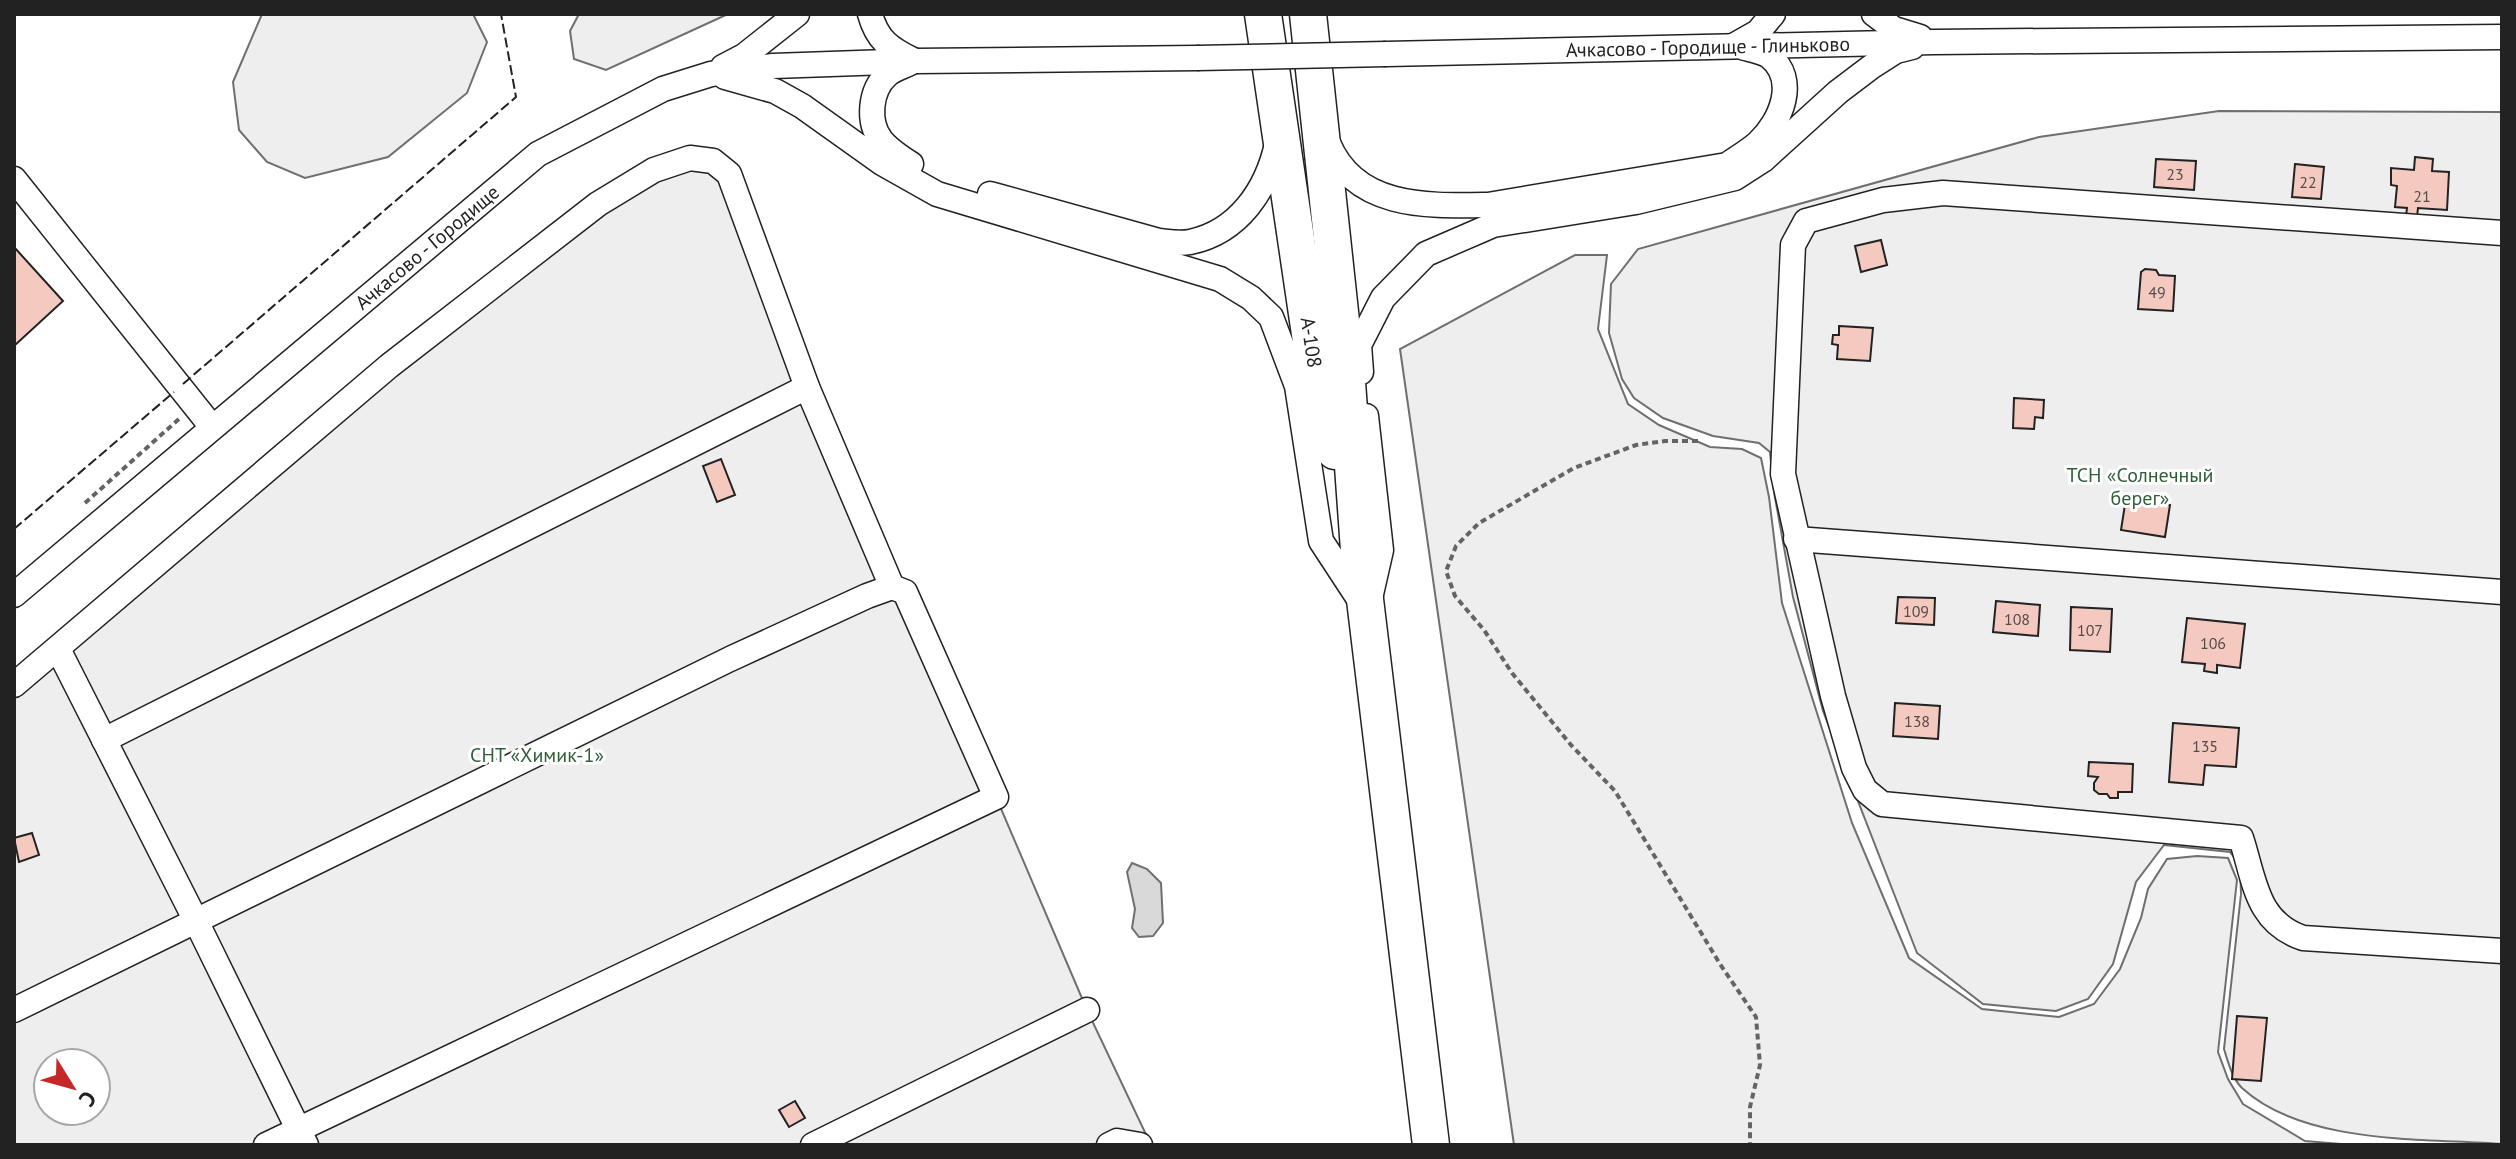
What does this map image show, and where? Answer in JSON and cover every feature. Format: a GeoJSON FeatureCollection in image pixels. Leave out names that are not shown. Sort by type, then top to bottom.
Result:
{"type":"FeatureCollection","features":[{"type":"Feature","properties":{"kind":"highway","name":"А-108"},"geometry":{"type":"LineString","coordinates":[[1263,14],[1316,375],[1359,550]]}},
{"type":"Feature","properties":{"kind":"highway","name":"А-108"},"geometry":{"type":"LineString","coordinates":[[1308,14],[1346,368],[1359,550],[1431,1145]]}},
{"type":"Feature","properties":{"kind":"street"},"geometry":{"type":"LineString","coordinates":[[711,74],[744,56],[797,14]]}},
{"type":"Feature","properties":{"kind":"street"},"geometry":{"type":"LineString","coordinates":[[870,14],[880,39],[891,49],[916,61]]}},
{"type":"Feature","properties":{"kind":"street"},"geometry":{"type":"LineString","coordinates":[[1735,45],[1758,32],[1773,14]]}},
{"type":"Feature","properties":{"kind":"street"},"geometry":{"type":"LineString","coordinates":[[1874,14],[1894,29],[1934,42]]}},
{"type":"Feature","properties":{"kind":"street","name":"Ачкасово - Городище - Глиньково"},"geometry":{"type":"LineString","coordinates":[[916,61],[1197,58],[1735,45],[2502,37]]}},
{"type":"Feature","properties":{"kind":"street"},"geometry":{"type":"LineString","coordinates":[[1367,612],[1381,550],[1359,345],[1383,298],[1426,254],[1493,225],[1636,202],[1735,178],[1763,160],[1838,92],[1871,67],[1896,51],[1934,42]]}},
{"type":"Feature","properties":{"kind":"street"},"geometry":{"type":"LineString","coordinates":[[1316,107],[1329,147],[1346,174],[1378,194],[1408,203],[1488,205],[1727,165],[1759,142],[1780,110],[1786,93],[1783,72],[1768,55],[1735,45]]}},
{"type":"Feature","properties":{"kind":"street"},"geometry":{"type":"LineString","coordinates":[[916,61],[889,72],[875,94],[873,124],[889,148],[939,179],[1159,241],[1187,243],[1215,235],[1243,213],[1257,196],[1271,170],[1280,130]]}},
{"type":"Feature","properties":{"kind":"street","name":"Ачкасово - Городище"},"geometry":{"type":"LineString","coordinates":[[14,595],[538,154],[663,89],[711,74],[773,66],[916,61]]}},
{"type":"Feature","properties":{"kind":"street"},"geometry":{"type":"LineString","coordinates":[[711,74],[775,91],[802,106],[882,163],[937,194],[1220,279],[1251,298],[1271,317],[1297,386],[1321,541],[1367,612]]}},
{"type":"Feature","properties":{"kind":"street"},"geometry":{"type":"LineString","coordinates":[[14,685],[389,366],[598,204],[654,170],[690,158],[713,161],[729,174],[807,387],[892,587]]}},
{"type":"Feature","properties":{"kind":"street"},"geometry":{"type":"LineString","coordinates":[[14,179],[212,427]]}},
{"type":"Feature","properties":{"kind":"street"},"geometry":{"type":"LineString","coordinates":[[2502,233],[1943,193],[1883,200],[1806,221],[1793,245],[1783,474],[1833,696],[1854,768],[1865,790],[1882,804],[2241,838],[2264,910],[2275,924],[2288,933],[2303,938],[2502,951]]}},
{"type":"Feature","properties":{"kind":"street"},"geometry":{"type":"LineString","coordinates":[[104,740],[807,387]]}},
{"type":"Feature","properties":{"kind":"street"},"geometry":{"type":"LineString","coordinates":[[1796,539],[2502,592]]}},
{"type":"Feature","properties":{"kind":"street"},"geometry":{"type":"LineString","coordinates":[[14,1010],[730,659],[867,596],[892,587],[905,592],[996,797],[302,1137],[266,1145]]}},
{"type":"Feature","properties":{"kind":"street"},"geometry":{"type":"LineString","coordinates":[[58,649],[302,1137]]}},
{"type":"Feature","properties":{"kind":"street"},"geometry":{"type":"LineString","coordinates":[[813,1145],[1087,1010]]}},
{"type":"Feature","properties":{"kind":"street"},"geometry":{"type":"LineString","coordinates":[[1109,1145],[1117,1141],[1140,1145]]}},
{"type":"Feature","properties":{"kind":"path"},"geometry":{"type":"LineString","coordinates":[[74,513],[193,406]]}},
{"type":"Feature","properties":{"kind":"path"},"geometry":{"type":"LineString","coordinates":[[1698,441],[1636,445],[1574,468],[1479,523],[1456,546],[1446,571],[1455,596],[1484,630],[1512,673],[1571,745],[1615,791],[1720,964],[1756,1017],[1760,1065],[1750,1107],[1750,1145]]}},
{"type":"Feature","properties":{"kind":"green space"},"geometry":{"type":"Polygon","coordinates":[[[262,14],[473,14],[487,42],[467,93],[388,157],[305,178],[267,162],[239,130],[233,82],[262,14]]]}},
{"type":"Feature","properties":{"kind":"green space"},"geometry":{"type":"Polygon","coordinates":[[[579,14],[728,14],[606,70],[574,59],[570,31],[579,14]]]}},
{"type":"Feature","properties":{"kind":"green space","name":"ТСН «Солнечный берег»"},"geometry":{"type":"Polygon","coordinates":[[[2219,111],[2502,112],[2502,1144],[2401,1139],[2331,1129],[2268,1107],[2242,1088],[2233,1075],[2224,1049],[2241,894],[2240,864],[2230,852],[2164,845],[2136,882],[2113,964],[2088,999],[2056,1011],[1983,1004],[1917,953],[1823,711],[1793,597],[1770,452],[1759,443],[1713,436],[1663,418],[1634,398],[1622,379],[1609,333],[1611,284],[1638,249],[2039,137],[2219,111]]]}},
{"type":"Feature","properties":{"kind":"green space","name":"СНТ «Химик-1»"},"geometry":{"type":"Polygon","coordinates":[[[713,161],[807,387],[996,797],[1087,1010],[1151,1145],[14,1145],[14,685],[389,366],[654,170],[713,161]]]}},
{"type":"Feature","properties":{"kind":"green space"},"geometry":{"type":"Polygon","coordinates":[[[1575,255],[1607,255],[1598,329],[1628,404],[1659,425],[1710,447],[1742,449],[1761,458],[1782,603],[1852,823],[1909,958],[1982,1009],[2059,1017],[2094,1004],[2120,969],[2141,918],[2148,889],[2167,859],[2197,856],[2228,858],[2237,880],[2218,1052],[2228,1079],[2243,1104],[2305,1141],[2353,1145],[1514,1145],[1400,349],[1575,255]]]}},
{"type":"Feature","properties":{"kind":"shaded area"},"geometry":{"type":"Polygon","coordinates":[[[1132,863],[1147,869],[1161,883],[1163,923],[1153,936],[1139,937],[1132,928],[1135,909],[1127,872],[1132,863]]]}},
{"type":"Feature","properties":{"kind":"building"},"geometry":{"type":"Polygon","coordinates":[[[2415,157],[2433,159],[2432,171],[2449,172],[2447,210],[2418,208],[2417,217],[2406,216],[2407,208],[2395,207],[2397,186],[2391,185],[2391,168],[2414,170],[2415,157]]]}},
{"type":"Feature","properties":{"kind":"building"},"geometry":{"type":"Polygon","coordinates":[[[2156,159],[2196,161],[2194,190],[2154,187],[2156,159]]]}},
{"type":"Feature","properties":{"kind":"building"},"geometry":{"type":"Polygon","coordinates":[[[2295,164],[2324,167],[2321,199],[2292,197],[2295,164]]]}},
{"type":"Feature","properties":{"kind":"building"},"geometry":{"type":"Polygon","coordinates":[[[1881,240],[1887,265],[1861,272],[1855,246],[1881,240]]]}},
{"type":"Feature","properties":{"kind":"building"},"geometry":{"type":"Polygon","coordinates":[[[14,247],[63,301],[14,346],[14,247]]]}},
{"type":"Feature","properties":{"kind":"building"},"geometry":{"type":"Polygon","coordinates":[[[2145,269],[2156,270],[2159,275],[2175,276],[2173,311],[2138,309],[2141,272],[2145,269]]]}},
{"type":"Feature","properties":{"kind":"building"},"geometry":{"type":"Polygon","coordinates":[[[1839,326],[1873,328],[1870,361],[1837,359],[1838,345],[1832,344],[1833,335],[1839,335],[1839,326]]]}},
{"type":"Feature","properties":{"kind":"building"},"geometry":{"type":"Polygon","coordinates":[[[2014,398],[2044,400],[2043,418],[2035,417],[2034,429],[2013,428],[2014,398]]]}},
{"type":"Feature","properties":{"kind":"building"},"geometry":{"type":"Polygon","coordinates":[[[721,459],[735,495],[717,502],[703,466],[721,459]]]}},
{"type":"Feature","properties":{"kind":"building"},"geometry":{"type":"Polygon","coordinates":[[[2126,498],[2170,505],[2165,537],[2121,530],[2126,498]]]}},
{"type":"Feature","properties":{"kind":"building"},"geometry":{"type":"Polygon","coordinates":[[[1898,597],[1935,598],[1934,625],[1896,623],[1898,597]]]}},
{"type":"Feature","properties":{"kind":"building"},"geometry":{"type":"Polygon","coordinates":[[[1996,601],[2040,605],[2038,636],[1993,632],[1996,601]]]}},
{"type":"Feature","properties":{"kind":"building"},"geometry":{"type":"Polygon","coordinates":[[[2071,607],[2112,609],[2110,652],[2070,650],[2071,607]]]}},
{"type":"Feature","properties":{"kind":"building"},"geometry":{"type":"Polygon","coordinates":[[[2187,618],[2245,624],[2240,668],[2217,665],[2217,673],[2204,671],[2205,664],[2182,662],[2187,618]]]}},
{"type":"Feature","properties":{"kind":"building"},"geometry":{"type":"Polygon","coordinates":[[[1895,703],[1940,706],[1938,739],[1893,736],[1895,703]]]}},
{"type":"Feature","properties":{"kind":"building"},"geometry":{"type":"Polygon","coordinates":[[[2173,723],[2239,728],[2236,767],[2205,765],[2203,785],[2169,782],[2173,723]]]}},
{"type":"Feature","properties":{"kind":"building"},"geometry":{"type":"Polygon","coordinates":[[[2089,762],[2133,764],[2132,792],[2118,792],[2118,798],[2099,794],[2094,790],[2098,777],[2088,776],[2089,762]]]}},
{"type":"Feature","properties":{"kind":"building"},"geometry":{"type":"Polygon","coordinates":[[[32,833],[39,855],[19,862],[14,838],[32,833]]]}},
{"type":"Feature","properties":{"kind":"building"},"geometry":{"type":"Polygon","coordinates":[[[2237,1016],[2267,1018],[2261,1081],[2232,1079],[2237,1016]]]}},
{"type":"Feature","properties":{"kind":"building"},"geometry":{"type":"Polygon","coordinates":[[[795,1101],[805,1118],[789,1127],[779,1110],[795,1101]]]}},
{"type":"Feature","properties":{"kind":"fence"},"geometry":{"type":"LineString","coordinates":[[183,384],[516,97],[501,14]]}},
{"type":"Feature","properties":{"kind":"fence"},"geometry":{"type":"LineString","coordinates":[[14,529],[174,392]]}}]}
